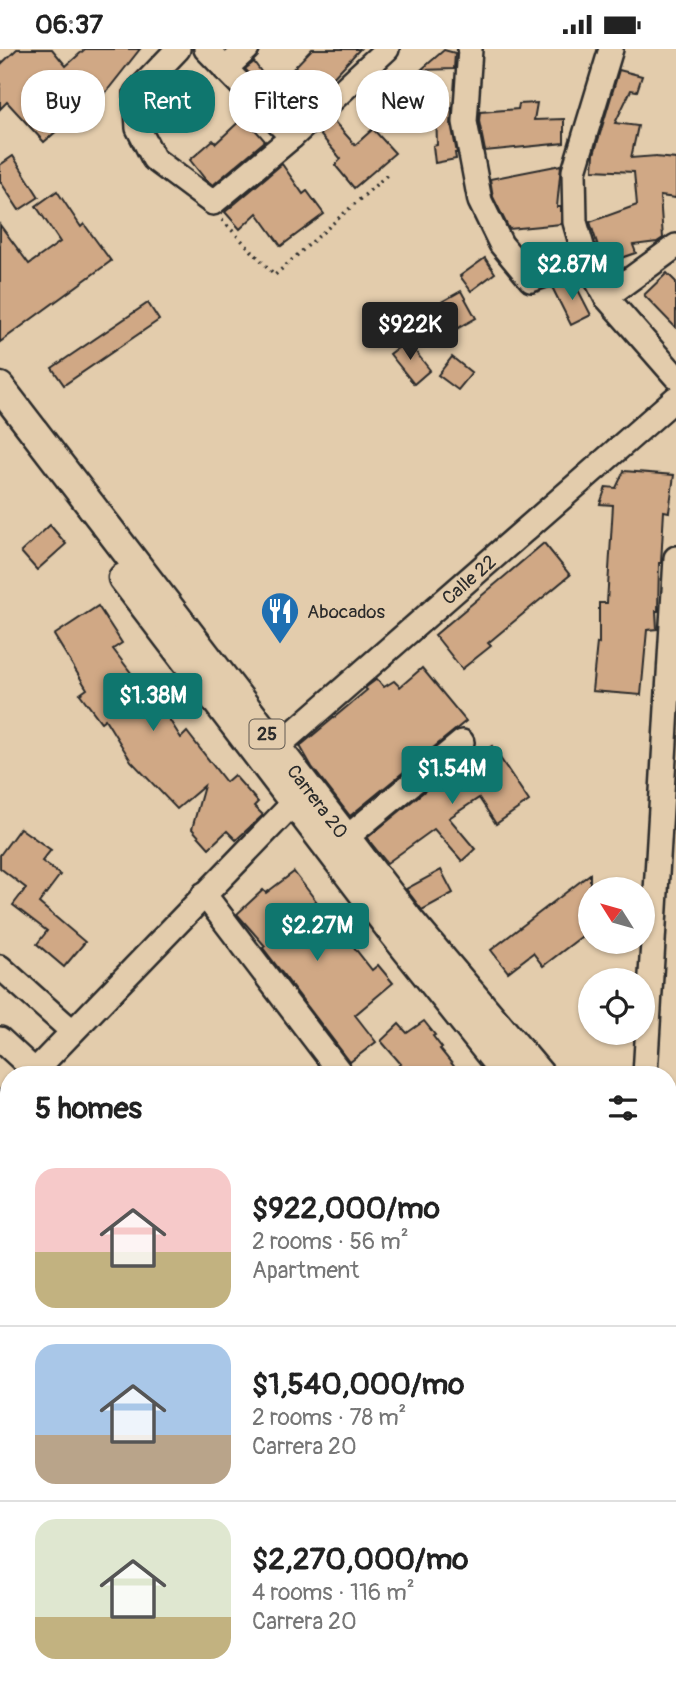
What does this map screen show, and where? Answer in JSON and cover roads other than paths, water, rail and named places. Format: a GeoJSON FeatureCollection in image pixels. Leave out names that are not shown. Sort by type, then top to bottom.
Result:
{"type":"FeatureCollection","features":[{"type":"Feature","properties":{"kind":"main road","name":"Carrera 20"},"geometry":{"type":"LineString","coordinates":[[0,387],[301,795],[395,935],[500,1066]]}},
{"type":"Feature","properties":{"kind":"main road","name":"Carrera 20"},"geometry":{"type":"LineString","coordinates":[[0,418],[269,753]]}},
{"type":"Feature","properties":{"kind":"main road","name":"Carrera 20"},"geometry":{"type":"LineString","coordinates":[[301,795],[346,838],[409,921],[532,1066]]}},
{"type":"Feature","properties":{"kind":"street"},"geometry":{"type":"LineString","coordinates":[[178,49],[136,93],[138,128],[154,159],[213,203],[292,137],[387,49]]}},
{"type":"Feature","properties":{"kind":"street"},"geometry":{"type":"LineString","coordinates":[[206,49],[292,137]]}},
{"type":"Feature","properties":{"kind":"street"},"geometry":{"type":"LineString","coordinates":[[226,69],[247,49]]}},
{"type":"Feature","properties":{"kind":"street"},"geometry":{"type":"LineString","coordinates":[[470,49],[465,121],[480,201],[501,244],[531,280],[586,260]]}},
{"type":"Feature","properties":{"kind":"street"},"geometry":{"type":"LineString","coordinates":[[611,49],[575,171],[575,222],[586,260],[606,297],[676,377]]}},
{"type":"Feature","properties":{"kind":"street"},"geometry":{"type":"LineString","coordinates":[[606,297],[676,246]]}},
{"type":"Feature","properties":{"kind":"street","name":"Calle 22"},"geometry":{"type":"LineString","coordinates":[[269,753],[676,398]]}},
{"type":"Feature","properties":{"kind":"street"},"geometry":{"type":"LineString","coordinates":[[646,1066],[673,652],[676,558]]}},
{"type":"Feature","properties":{"kind":"street"},"geometry":{"type":"LineString","coordinates":[[346,838],[462,743]]}},
{"type":"Feature","properties":{"kind":"street"},"geometry":{"type":"LineString","coordinates":[[41,1066],[301,795]]}},
{"type":"Feature","properties":{"kind":"street"},"geometry":{"type":"LineString","coordinates":[[204,894],[335,1066]]}},
{"type":"Feature","properties":{"kind":"street"},"geometry":{"type":"LineString","coordinates":[[0,967],[72,1031]]}},
{"type":"Feature","properties":{"kind":"street"},"geometry":{"type":"LineString","coordinates":[[0,1039],[28,1066]]}},
{"type":"Feature","properties":{"kind":"place","name":"Abocados"},"geometry":{"type":"Point","coordinates":[280,645]}}]}
